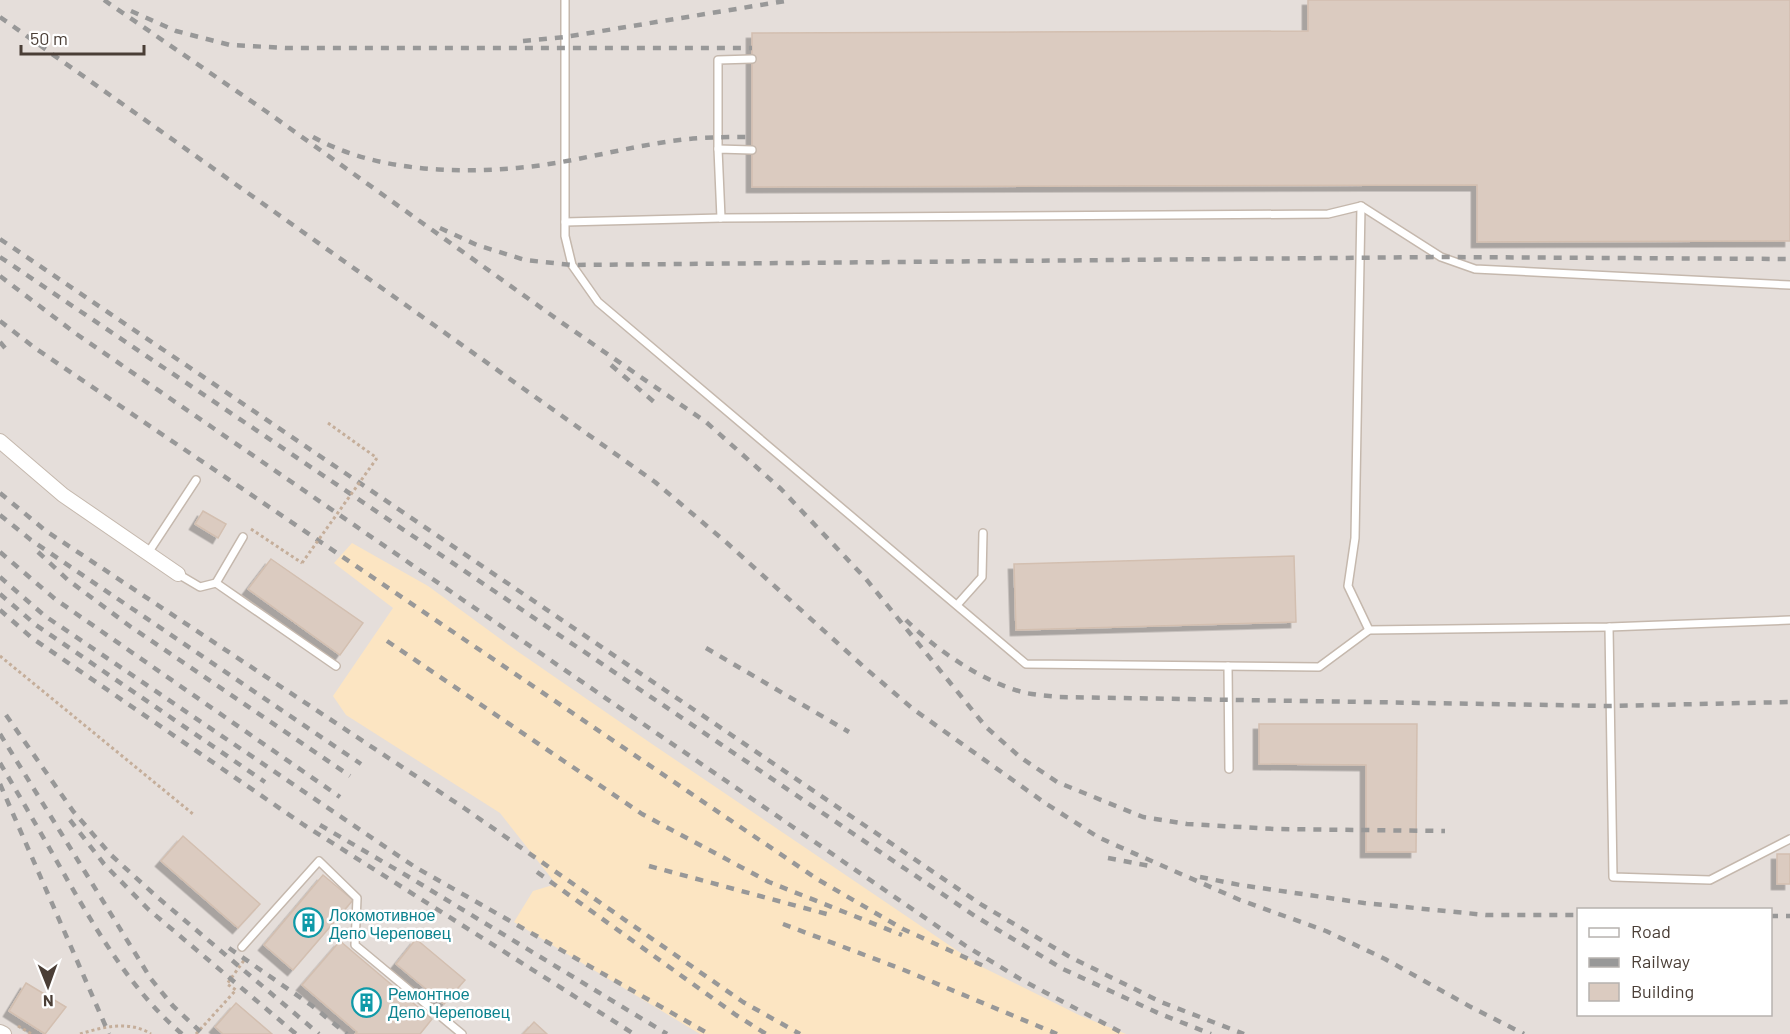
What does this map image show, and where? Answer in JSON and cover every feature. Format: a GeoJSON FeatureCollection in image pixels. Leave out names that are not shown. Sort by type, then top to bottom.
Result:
{"type":"FeatureCollection","features":[{"type":"Feature","properties":{"kind":"street"},"geometry":{"type":"LineString","coordinates":[[0,441],[63,495],[178,574]]}},
{"type":"Feature","properties":{"kind":"lane"},"geometry":{"type":"LineString","coordinates":[[565,0],[565,236],[572,265],[598,302],[1026,664],[1319,667],[1369,630],[1609,627],[1790,620]]}},
{"type":"Feature","properties":{"kind":"lane"},"geometry":{"type":"LineString","coordinates":[[722,218],[718,149],[718,60],[752,59]]}},
{"type":"Feature","properties":{"kind":"lane"},"geometry":{"type":"LineString","coordinates":[[718,149],[752,150]]}},
{"type":"Feature","properties":{"kind":"lane"},"geometry":{"type":"LineString","coordinates":[[565,222],[722,218],[1328,214],[1361,206],[1441,257],[1475,269],[1790,285]]}},
{"type":"Feature","properties":{"kind":"lane"},"geometry":{"type":"LineString","coordinates":[[1361,206],[1355,538],[1348,586],[1369,630]]}},
{"type":"Feature","properties":{"kind":"lane"},"geometry":{"type":"LineString","coordinates":[[148,553],[196,480]]}},
{"type":"Feature","properties":{"kind":"lane"},"geometry":{"type":"LineString","coordinates":[[957,605],[982,577],[982,533]]}},
{"type":"Feature","properties":{"kind":"lane"},"geometry":{"type":"LineString","coordinates":[[178,574],[200,587],[216,583],[243,537]]}},
{"type":"Feature","properties":{"kind":"lane"},"geometry":{"type":"LineString","coordinates":[[216,583],[336,666]]}},
{"type":"Feature","properties":{"kind":"lane"},"geometry":{"type":"LineString","coordinates":[[1609,627],[1613,877],[1710,880],[1790,839]]}},
{"type":"Feature","properties":{"kind":"lane"},"geometry":{"type":"LineString","coordinates":[[1228,666],[1229,769]]}},
{"type":"Feature","properties":{"kind":"lane"},"geometry":{"type":"LineString","coordinates":[[242,947],[319,861],[357,898],[355,945],[462,1034]]}},
{"type":"Feature","properties":{"kind":"path"},"geometry":{"type":"LineString","coordinates":[[249,527],[302,563],[377,458],[328,423]]}},
{"type":"Feature","properties":{"kind":"path"},"geometry":{"type":"LineString","coordinates":[[0,656],[194,814]]}},
{"type":"Feature","properties":{"kind":"path"},"geometry":{"type":"LineString","coordinates":[[196,1034],[236,990],[227,984],[249,953],[242,947]]}},
{"type":"Feature","properties":{"kind":"path"},"geometry":{"type":"LineString","coordinates":[[80,1034],[105,1026],[139,1027],[150,1034]]}},
{"type":"Feature","properties":{"kind":"shaded area"},"geometry":{"type":"Polygon","coordinates":[[[0,0],[1790,0],[1790,1034],[0,1034],[0,0]]]}},
{"type":"Feature","properties":{"kind":"sand"},"geometry":{"type":"Polygon","coordinates":[[[352,543],[428,586],[517,651],[652,744],[980,966],[1081,1016],[1126,1034],[700,1034],[514,922],[533,891],[556,884],[500,813],[346,715],[333,696],[393,608],[334,563],[352,543]]]}},
{"type":"Feature","properties":{"kind":"building"},"geometry":{"type":"Polygon","coordinates":[[[1308,0],[1790,0],[1790,241],[1477,242],[1477,185],[752,187],[752,33],[1308,31],[1308,0]]]}},
{"type":"Feature","properties":{"kind":"building"},"geometry":{"type":"Polygon","coordinates":[[[203,511],[226,524],[218,538],[195,524],[203,511]]]}},
{"type":"Feature","properties":{"kind":"building"},"geometry":{"type":"Polygon","coordinates":[[[1294,556],[1296,622],[1016,630],[1014,564],[1294,556]]]}},
{"type":"Feature","properties":{"kind":"building"},"geometry":{"type":"Polygon","coordinates":[[[271,559],[363,623],[340,655],[248,589],[271,559]]]}},
{"type":"Feature","properties":{"kind":"building"},"geometry":{"type":"Polygon","coordinates":[[[1259,724],[1417,724],[1416,852],[1366,852],[1366,765],[1259,764],[1259,724]]]}},
{"type":"Feature","properties":{"kind":"building"},"geometry":{"type":"Polygon","coordinates":[[[183,836],[260,904],[238,928],[161,861],[183,836]]]}},
{"type":"Feature","properties":{"kind":"building"},"geometry":{"type":"Polygon","coordinates":[[[1777,854],[1790,854],[1790,884],[1777,884],[1777,854]]]}},
{"type":"Feature","properties":{"kind":"building","name":"Локомотивное Депо Череповец"},"geometry":{"type":"Polygon","coordinates":[[[323,875],[353,900],[293,970],[264,945],[323,875]]]}},
{"type":"Feature","properties":{"kind":"building"},"geometry":{"type":"Polygon","coordinates":[[[416,939],[465,980],[444,1004],[396,964],[416,939]]]}},
{"type":"Feature","properties":{"kind":"building","name":"Ремонтное Депо Череповец"},"geometry":{"type":"Polygon","coordinates":[[[340,941],[432,1019],[420,1034],[355,1034],[357,1032],[302,985],[340,941]]]}},
{"type":"Feature","properties":{"kind":"building"},"geometry":{"type":"Polygon","coordinates":[[[26,983],[66,1007],[45,1034],[9,1011],[26,983]]]}},
{"type":"Feature","properties":{"kind":"building"},"geometry":{"type":"Polygon","coordinates":[[[236,1003],[272,1034],[223,1034],[215,1027],[236,1003]]]}},
{"type":"Feature","properties":{"kind":"building"},"geometry":{"type":"Polygon","coordinates":[[[534,1022],[547,1034],[523,1034],[534,1022]]]}},
{"type":"Feature","properties":{"kind":"railway"},"geometry":{"type":"LineString","coordinates":[[104,0],[267,112],[561,322],[706,422],[781,489],[866,579],[986,727],[1020,757],[1057,782],[1143,817],[1187,824],[1275,829],[1445,831]]}},
{"type":"Feature","properties":{"kind":"railway"},"geometry":{"type":"LineString","coordinates":[[523,41],[565,37],[791,0]]}},
{"type":"Feature","properties":{"kind":"railway"},"geometry":{"type":"LineString","coordinates":[[131,11],[176,31],[230,45],[287,48],[752,48]]}},
{"type":"Feature","properties":{"kind":"railway"},"geometry":{"type":"LineString","coordinates":[[0,17],[655,482],[913,709],[1045,803],[1098,837],[1240,900],[1326,931],[1385,959],[1524,1034]]}},
{"type":"Feature","properties":{"kind":"railway"},"geometry":{"type":"LineString","coordinates":[[313,137],[361,157],[438,170],[491,170],[539,166],[688,139],[752,137]]}},
{"type":"Feature","properties":{"kind":"railway"},"geometry":{"type":"LineString","coordinates":[[440,228],[477,245],[525,260],[572,265],[1441,257],[1790,259]]}},
{"type":"Feature","properties":{"kind":"railway"},"geometry":{"type":"LineString","coordinates":[[0,239],[982,905],[1070,957],[1161,1002],[1244,1034]]}},
{"type":"Feature","properties":{"kind":"railway"},"geometry":{"type":"LineString","coordinates":[[0,257],[975,916],[1063,969],[1158,1013],[1211,1034]]}},
{"type":"Feature","properties":{"kind":"railway"},"geometry":{"type":"LineString","coordinates":[[0,276],[75,333],[966,946],[1022,980],[1124,1034]]}},
{"type":"Feature","properties":{"kind":"railway"},"geometry":{"type":"LineString","coordinates":[[0,321],[35,348],[817,879],[903,929],[988,968]]}},
{"type":"Feature","properties":{"kind":"railway"},"geometry":{"type":"LineString","coordinates":[[0,342],[5,348]]}},
{"type":"Feature","properties":{"kind":"railway"},"geometry":{"type":"LineString","coordinates":[[611,365],[654,402]]}},
{"type":"Feature","properties":{"kind":"railway"},"geometry":{"type":"LineString","coordinates":[[0,493],[46,531],[464,808],[743,1002],[800,1034]]}},
{"type":"Feature","properties":{"kind":"railway"},"geometry":{"type":"LineString","coordinates":[[0,515],[31,540],[361,764]]}},
{"type":"Feature","properties":{"kind":"railway"},"geometry":{"type":"LineString","coordinates":[[0,552],[55,599],[340,797]]}},
{"type":"Feature","properties":{"kind":"railway"},"geometry":{"type":"LineString","coordinates":[[38,552],[68,580],[131,627],[350,776]]}},
{"type":"Feature","properties":{"kind":"railway"},"geometry":{"type":"LineString","coordinates":[[0,577],[45,616],[415,867],[709,1034]]}},
{"type":"Feature","properties":{"kind":"railway"},"geometry":{"type":"LineString","coordinates":[[0,594],[36,625],[265,782]]}},
{"type":"Feature","properties":{"kind":"railway"},"geometry":{"type":"LineString","coordinates":[[0,610],[32,638],[304,825],[634,1034]]}},
{"type":"Feature","properties":{"kind":"railway"},"geometry":{"type":"LineString","coordinates":[[906,620],[946,654],[994,682],[1026,693],[1055,697],[1610,706],[1790,702]]}},
{"type":"Feature","properties":{"kind":"railway"},"geometry":{"type":"LineString","coordinates":[[387,641],[642,814],[769,882],[902,935]]}},
{"type":"Feature","properties":{"kind":"railway"},"geometry":{"type":"LineString","coordinates":[[706,648],[849,732]]}},
{"type":"Feature","properties":{"kind":"railway"},"geometry":{"type":"LineString","coordinates":[[6,715],[73,811],[111,855],[319,1034]]}},
{"type":"Feature","properties":{"kind":"railway"},"geometry":{"type":"LineString","coordinates":[[0,734],[151,979],[173,1006],[203,1034]]}},
{"type":"Feature","properties":{"kind":"railway"},"geometry":{"type":"LineString","coordinates":[[0,763],[105,943],[148,1000],[182,1034]]}},
{"type":"Feature","properties":{"kind":"railway"},"geometry":{"type":"LineString","coordinates":[[0,784],[109,1034]]}},
{"type":"Feature","properties":{"kind":"railway"},"geometry":{"type":"LineString","coordinates":[[70,820],[104,864],[148,909],[296,1034]]}},
{"type":"Feature","properties":{"kind":"railway"},"geometry":{"type":"LineString","coordinates":[[320,825],[667,1034]]}},
{"type":"Feature","properties":{"kind":"railway"},"geometry":{"type":"LineString","coordinates":[[1108,858],[1150,866]]}},
{"type":"Feature","properties":{"kind":"railway"},"geometry":{"type":"LineString","coordinates":[[649,866],[834,916]]}},
{"type":"Feature","properties":{"kind":"railway"},"geometry":{"type":"LineString","coordinates":[[537,872],[736,1015],[766,1034]]}},
{"type":"Feature","properties":{"kind":"railway"},"geometry":{"type":"LineString","coordinates":[[1200,877],[1364,903],[1486,915],[1577,915]]}},
{"type":"Feature","properties":{"kind":"railway"},"geometry":{"type":"LineString","coordinates":[[1772,916],[1790,916]]}},
{"type":"Feature","properties":{"kind":"railway"},"geometry":{"type":"LineString","coordinates":[[783,924],[904,970],[1057,1034]]}},
{"type":"Feature","properties":{"kind":"railway"},"geometry":{"type":"LineString","coordinates":[[229,948],[311,1005],[347,1034]]}},
{"type":"Feature","properties":{"kind":"place","name":"Локомотивное Депо Череповец"},"geometry":{"type":"Point","coordinates":[308,923]}},
{"type":"Feature","properties":{"kind":"place","name":"Ремонтное Депо Череповец"},"geometry":{"type":"Point","coordinates":[367,1002]}}]}
